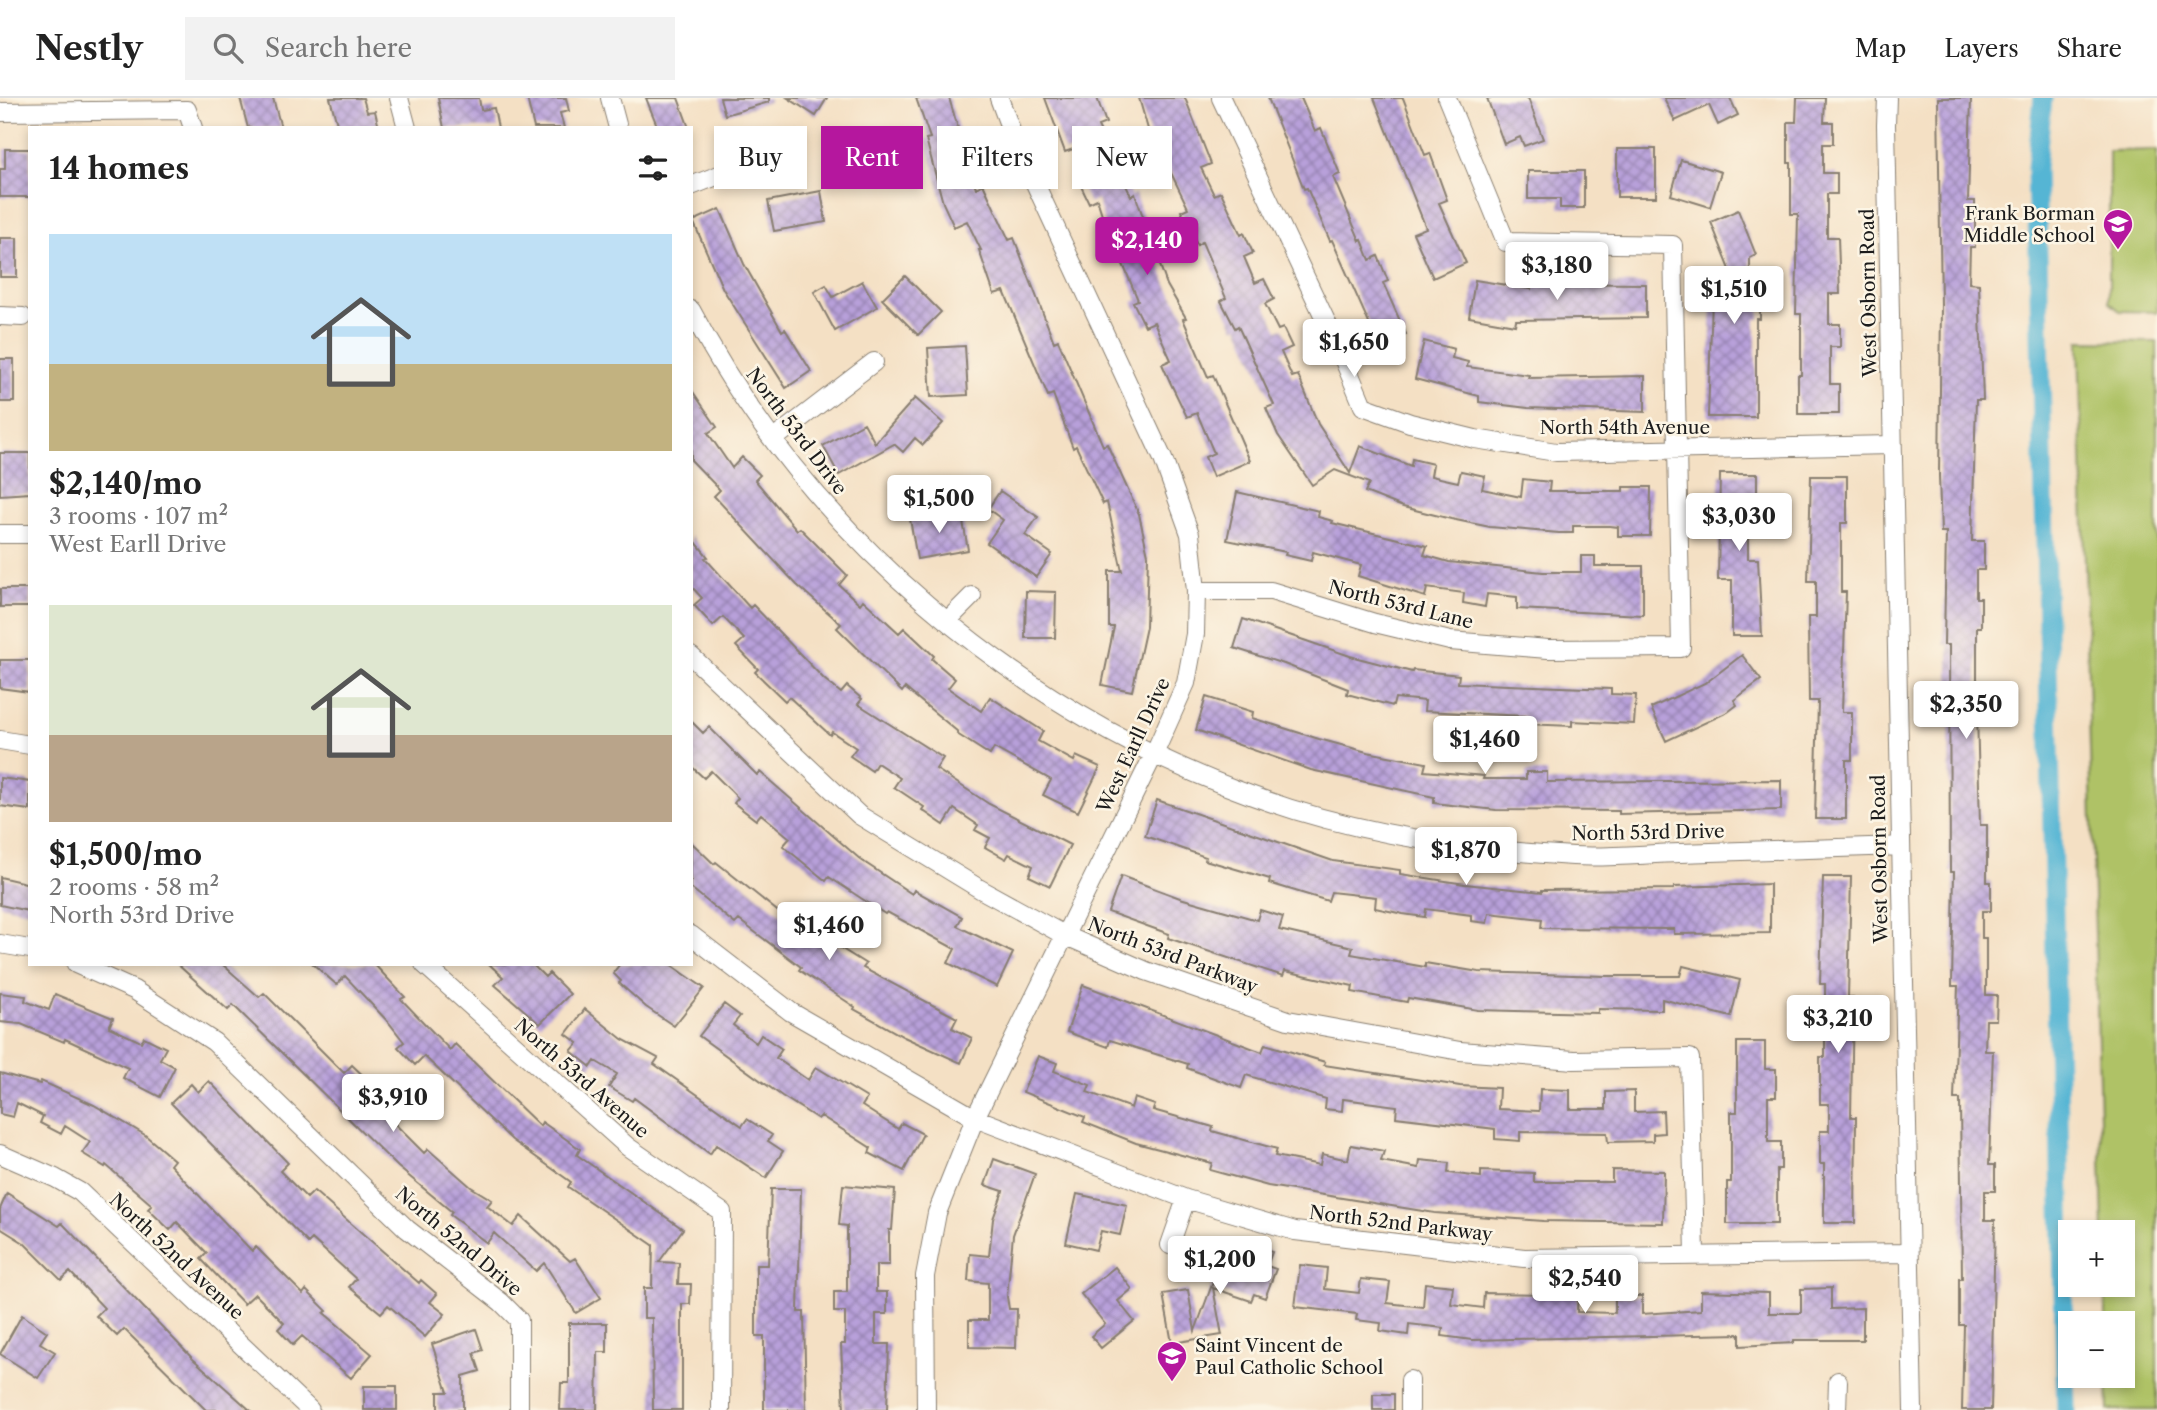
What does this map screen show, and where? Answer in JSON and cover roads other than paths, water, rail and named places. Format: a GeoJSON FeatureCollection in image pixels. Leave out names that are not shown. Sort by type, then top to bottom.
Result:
{"type":"FeatureCollection","features":[{"type":"Feature","properties":{"kind":"street"},"geometry":{"type":"LineString","coordinates":[[399,98],[406,126]]}},
{"type":"Feature","properties":{"kind":"street"},"geometry":{"type":"LineString","coordinates":[[610,98],[617,126]]}},
{"type":"Feature","properties":{"kind":"street","name":"West Earll Drive"},"geometry":{"type":"LineString","coordinates":[[926,1410],[925,1276],[937,1213],[975,1118],[1154,754],[1186,683],[1195,634],[1196,591],[1190,534],[1163,459],[1013,136],[999,98]]}},
{"type":"Feature","properties":{"kind":"street","name":"North 54th Avenue"},"geometry":{"type":"LineString","coordinates":[[1221,98],[1341,353],[1363,406],[1410,423],[1475,439],[1556,452],[1892,445]]}},
{"type":"Feature","properties":{"kind":"street"},"geometry":{"type":"LineString","coordinates":[[1447,98],[1506,242],[1673,244],[1677,450]]}},
{"type":"Feature","properties":{"kind":"street","name":"West Osborn Road"},"geometry":{"type":"LineString","coordinates":[[1888,98],[1885,125],[1913,1410]]}},
{"type":"Feature","properties":{"kind":"street"},"geometry":{"type":"LineString","coordinates":[[0,112],[187,110],[192,126]]}},
{"type":"Feature","properties":{"kind":"street"},"geometry":{"type":"LineString","coordinates":[[693,185],[714,177]]}},
{"type":"Feature","properties":{"kind":"street","name":"North 53rd Drive"},"geometry":{"type":"LineString","coordinates":[[693,314],[719,364],[775,438],[855,538],[902,584],[1023,680],[1154,754],[1253,796],[1344,824],[1449,843],[1575,856],[1900,846]]}},
{"type":"Feature","properties":{"kind":"street"},"geometry":{"type":"LineString","coordinates":[[0,317],[23,317]]}},
{"type":"Feature","properties":{"kind":"street"},"geometry":{"type":"LineString","coordinates":[[775,438],[874,362]]}},
{"type":"Feature","properties":{"kind":"street","name":"North 53rd Lane"},"geometry":{"type":"LineString","coordinates":[[1196,591],[1271,591],[1375,623],[1450,642],[1548,649],[1681,648],[1677,450]]}},
{"type":"Feature","properties":{"kind":"street"},"geometry":{"type":"LineString","coordinates":[[0,534],[28,534]]}},
{"type":"Feature","properties":{"kind":"street"},"geometry":{"type":"LineString","coordinates":[[948,620],[972,596]]}},
{"type":"Feature","properties":{"kind":"street","name":"North 53rd Parkway"},"geometry":{"type":"LineString","coordinates":[[693,658],[859,815],[923,856],[1064,935],[1159,976],[1301,1022],[1460,1051],[1574,1060],[1690,1058],[1695,1254]]}},
{"type":"Feature","properties":{"kind":"street"},"geometry":{"type":"LineString","coordinates":[[0,740],[28,745]]}},
{"type":"Feature","properties":{"kind":"street","name":"North 52nd Parkway"},"geometry":{"type":"LineString","coordinates":[[693,937],[791,1012],[975,1118],[1186,1199],[1295,1231],[1419,1248],[1524,1258],[1909,1253]]}},
{"type":"Feature","properties":{"kind":"street"},"geometry":{"type":"LineString","coordinates":[[0,944],[28,949]]}},
{"type":"Feature","properties":{"kind":"street","name":"North 52nd Drive"},"geometry":{"type":"LineString","coordinates":[[80,966],[134,990],[214,1042],[407,1229],[519,1320],[519,1410]]}},
{"type":"Feature","properties":{"kind":"street","name":"North 53rd Avenue"},"geometry":{"type":"LineString","coordinates":[[426,966],[628,1147],[722,1212],[721,1410]]}},
{"type":"Feature","properties":{"kind":"street","name":"North 52nd Avenue"},"geometry":{"type":"LineString","coordinates":[[0,1154],[16,1159],[80,1192],[310,1410]]}},
{"type":"Feature","properties":{"kind":"street"},"geometry":{"type":"LineString","coordinates":[[1170,1245],[1186,1199]]}},
{"type":"Feature","properties":{"kind":"street"},"geometry":{"type":"LineString","coordinates":[[1410,1380],[1410,1410]]}},
{"type":"Feature","properties":{"kind":"street"},"geometry":{"type":"LineString","coordinates":[[1837,1410],[1838,1381]]}},
{"type":"Feature","properties":{"kind":"waterway"},"geometry":{"type":"LineString","coordinates":[[2043,98],[2036,168],[2066,1410]]}},
{"type":"Feature","properties":{"kind":"place","name":"Frank Borman Middle School"},"geometry":{"type":"Point","coordinates":[2118,251]}},
{"type":"Feature","properties":{"kind":"place","name":"Saint Vincent de Paul Catholic School"},"geometry":{"type":"Point","coordinates":[1172,1383]}}]}
